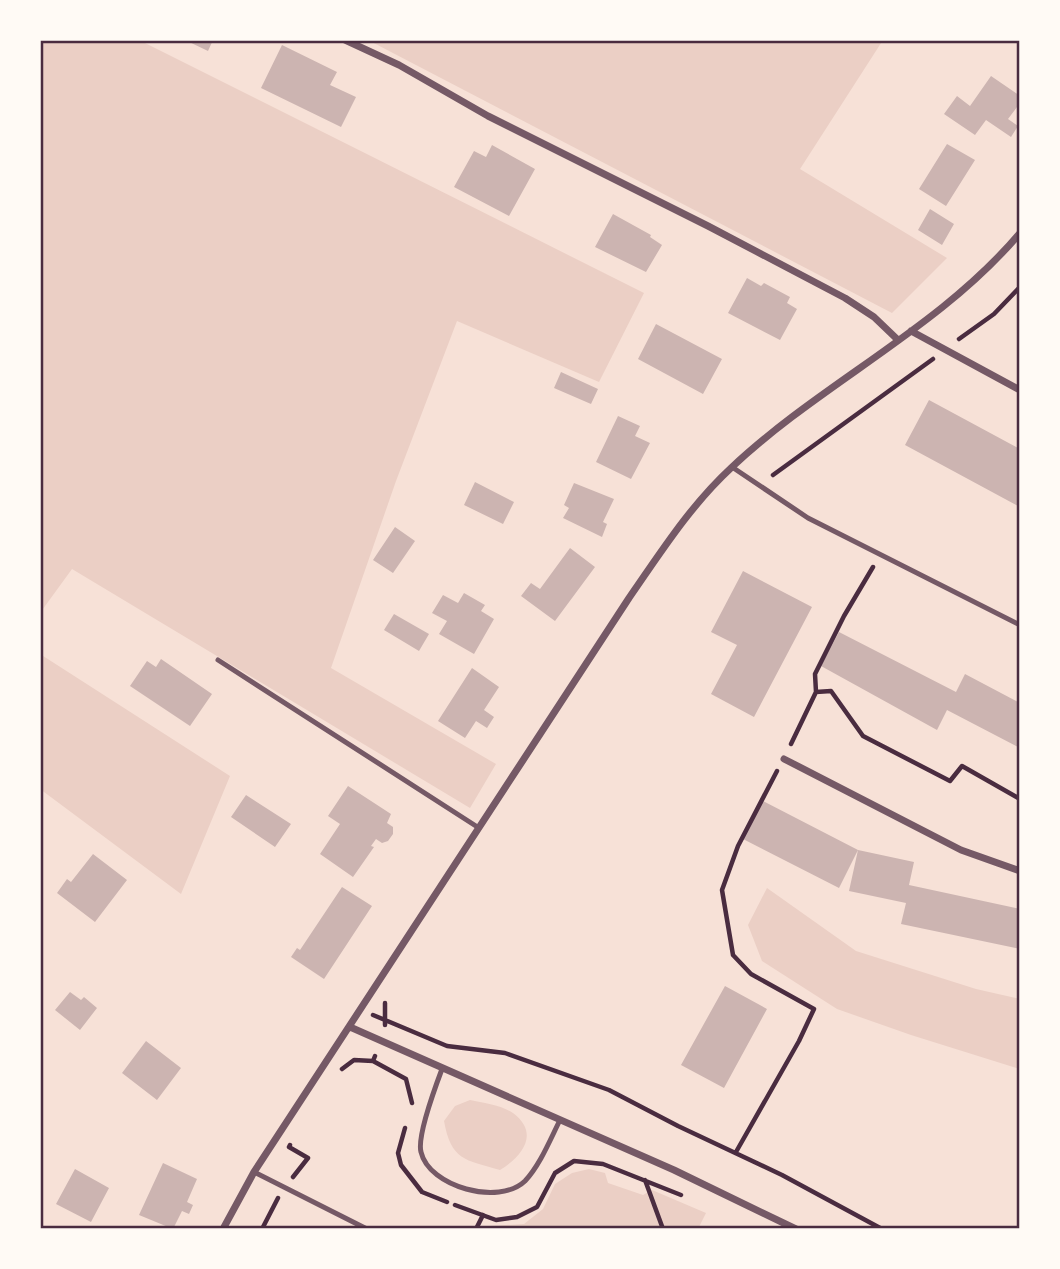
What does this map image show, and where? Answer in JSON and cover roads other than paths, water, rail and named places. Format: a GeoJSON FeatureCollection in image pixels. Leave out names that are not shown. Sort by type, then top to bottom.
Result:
{"type":"FeatureCollection","features":[{"type":"Feature","properties":{"kind":"street"},"geometry":{"type":"LineString","coordinates":[[345,40],[399,65],[488,116],[708,226],[845,299],[874,317],[898,340]]}},
{"type":"Feature","properties":{"kind":"street"},"geometry":{"type":"LineString","coordinates":[[223,1229],[254,1172],[691,508],[732,467],[806,406],[911,331],[972,283],[1020,233]]}},
{"type":"Feature","properties":{"kind":"street"},"geometry":{"type":"LineString","coordinates":[[911,331],[1020,390]]}},
{"type":"Feature","properties":{"kind":"street"},"geometry":{"type":"LineString","coordinates":[[784,759],[961,850],[1020,871]]}},
{"type":"Feature","properties":{"kind":"street"},"geometry":{"type":"LineString","coordinates":[[350,1027],[695,1179],[796,1229]]}},
{"type":"Feature","properties":{"kind":"lane"},"geometry":{"type":"LineString","coordinates":[[732,467],[808,518],[1020,625]]}},
{"type":"Feature","properties":{"kind":"lane"},"geometry":{"type":"LineString","coordinates":[[218,660],[479,828]]}},
{"type":"Feature","properties":{"kind":"lane"},"geometry":{"type":"LineString","coordinates":[[442,1069],[420,1149],[426,1166],[442,1180],[469,1189],[506,1192],[524,1182],[560,1120]]}},
{"type":"Feature","properties":{"kind":"lane"},"geometry":{"type":"LineString","coordinates":[[254,1172],[367,1229]]}}]}
